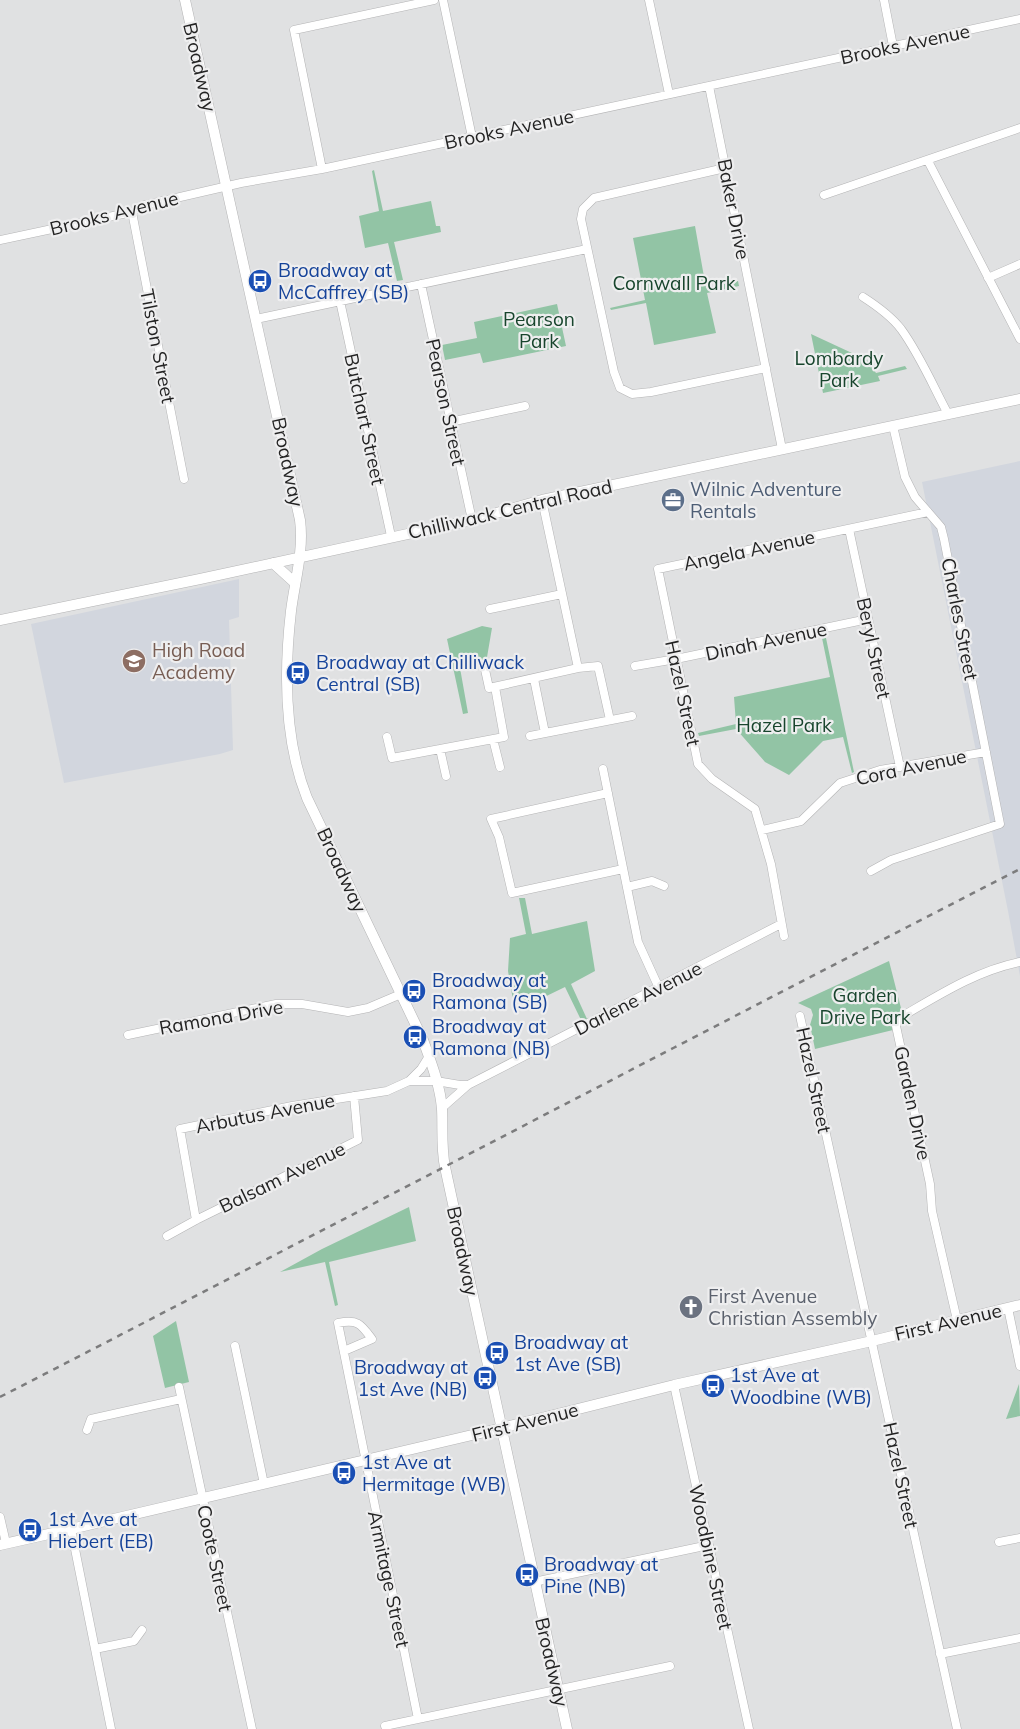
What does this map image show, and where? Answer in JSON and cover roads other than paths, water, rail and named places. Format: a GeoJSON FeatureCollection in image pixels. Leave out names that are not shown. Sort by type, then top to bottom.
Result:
{"type":"FeatureCollection","features":[{"type":"Feature","properties":{"kind":"street","name":"Broadway"},"geometry":{"type":"LineString","coordinates":[[185,0],[300,520],[302,539],[289,630],[288,683],[294,761],[307,798],[423,1040],[436,1081],[442,1108],[445,1167],[567,1729]]}},
{"type":"Feature","properties":{"kind":"street"},"geometry":{"type":"LineString","coordinates":[[322,169],[294,30],[434,0]]}},
{"type":"Feature","properties":{"kind":"street"},"geometry":{"type":"LineString","coordinates":[[443,0],[472,137]]}},
{"type":"Feature","properties":{"kind":"street"},"geometry":{"type":"LineString","coordinates":[[649,0],[669,94]]}},
{"type":"Feature","properties":{"kind":"street"},"geometry":{"type":"LineString","coordinates":[[884,0],[894,46]]}},
{"type":"Feature","properties":{"kind":"street","name":"Brooks Avenue"},"geometry":{"type":"LineString","coordinates":[[0,240],[132,212],[141,206],[226,186],[322,169],[1020,19]]}},
{"type":"Feature","properties":{"kind":"street","name":"Baker Drive"},"geometry":{"type":"LineString","coordinates":[[709,86],[782,449]]}},
{"type":"Feature","properties":{"kind":"street"},"geometry":{"type":"LineString","coordinates":[[824,195],[1020,128]]}},
{"type":"Feature","properties":{"kind":"street"},"geometry":{"type":"LineString","coordinates":[[928,160],[1020,339]]}},
{"type":"Feature","properties":{"kind":"street"},"geometry":{"type":"LineString","coordinates":[[725,168],[594,198],[583,209],[581,219],[587,249],[614,372],[620,388],[632,394],[651,392],[766,368]]}},
{"type":"Feature","properties":{"kind":"street","name":"Tilston Street"},"geometry":{"type":"LineString","coordinates":[[132,212],[184,479]]}},
{"type":"Feature","properties":{"kind":"street"},"geometry":{"type":"LineString","coordinates":[[256,319],[587,249]]}},
{"type":"Feature","properties":{"kind":"street"},"geometry":{"type":"LineString","coordinates":[[988,278],[1020,264]]}},
{"type":"Feature","properties":{"kind":"street","name":"Pearson Street"},"geometry":{"type":"LineString","coordinates":[[421,284],[472,520]]}},
{"type":"Feature","properties":{"kind":"street"},"geometry":{"type":"LineString","coordinates":[[863,297],[880,308],[901,329],[948,414]]}},
{"type":"Feature","properties":{"kind":"street","name":"Butchart Street"},"geometry":{"type":"LineString","coordinates":[[340,301],[391,536]]}},
{"type":"Feature","properties":{"kind":"street","name":"Chilliwack Central Road"},"geometry":{"type":"LineString","coordinates":[[0,620],[472,520],[542,500],[1020,399]]}},
{"type":"Feature","properties":{"kind":"street"},"geometry":{"type":"LineString","coordinates":[[450,422],[526,406]]}},
{"type":"Feature","properties":{"kind":"street","name":"Charles Street"},"geometry":{"type":"LineString","coordinates":[[871,871],[891,860],[1000,824],[941,527],[915,498],[905,476],[893,426]]}},
{"type":"Feature","properties":{"kind":"street"},"geometry":{"type":"LineString","coordinates":[[542,500],[578,668]]}},
{"type":"Feature","properties":{"kind":"street","name":"Angela Avenue"},"geometry":{"type":"LineString","coordinates":[[658,570],[928,512]]}},
{"type":"Feature","properties":{"kind":"street","name":"Beryl Street"},"geometry":{"type":"LineString","coordinates":[[849,529],[900,767]]}},
{"type":"Feature","properties":{"kind":"street"},"geometry":{"type":"LineString","coordinates":[[273,562],[295,583]]}},
{"type":"Feature","properties":{"kind":"street","name":"Hazel Street"},"geometry":{"type":"LineString","coordinates":[[658,570],[698,764],[712,779],[755,809],[771,864],[784,936]]}},
{"type":"Feature","properties":{"kind":"street"},"geometry":{"type":"LineString","coordinates":[[490,609],[562,594]]}},
{"type":"Feature","properties":{"kind":"street","name":"Dinah Avenue"},"geometry":{"type":"LineString","coordinates":[[635,666],[676,660],[868,619]]}},
{"type":"Feature","properties":{"kind":"street"},"geometry":{"type":"LineString","coordinates":[[484,665],[489,688],[578,668],[598,666],[610,720]]}},
{"type":"Feature","properties":{"kind":"street"},"geometry":{"type":"LineString","coordinates":[[534,679],[544,733]]}},
{"type":"Feature","properties":{"kind":"street"},"geometry":{"type":"LineString","coordinates":[[387,737],[392,758],[504,736],[495,687]]}},
{"type":"Feature","properties":{"kind":"street"},"geometry":{"type":"LineString","coordinates":[[530,736],[632,716]]}},
{"type":"Feature","properties":{"kind":"street"},"geometry":{"type":"LineString","coordinates":[[493,739],[500,768]]}},
{"type":"Feature","properties":{"kind":"street"},"geometry":{"type":"LineString","coordinates":[[440,749],[446,776]]}},
{"type":"Feature","properties":{"kind":"street","name":"Cora Avenue"},"geometry":{"type":"LineString","coordinates":[[762,830],[801,821],[840,783],[880,770],[986,752]]}},
{"type":"Feature","properties":{"kind":"street"},"geometry":{"type":"LineString","coordinates":[[603,770],[638,942],[659,988]]}},
{"type":"Feature","properties":{"kind":"street"},"geometry":{"type":"LineString","coordinates":[[608,793],[491,819],[498,837],[512,893],[623,869]]}},
{"type":"Feature","properties":{"kind":"street"},"geometry":{"type":"LineString","coordinates":[[627,887],[652,881],[664,886]]}},
{"type":"Feature","properties":{"kind":"street","name":"Darlene Avenue"},"geometry":{"type":"LineString","coordinates":[[442,1108],[468,1085],[781,924]]}},
{"type":"Feature","properties":{"kind":"street","name":"Garden Drive"},"geometry":{"type":"LineString","coordinates":[[957,1320],[932,1211],[930,1184],[896,1026],[897,1021],[901,1017],[942,993],[979,974],[1020,962]]}},
{"type":"Feature","properties":{"kind":"street","name":"Ramona Drive"},"geometry":{"type":"LineString","coordinates":[[128,1035],[276,1004],[302,1004],[348,1012],[368,1008],[401,994]]}},
{"type":"Feature","properties":{"kind":"street","name":"Hazel Street"},"geometry":{"type":"LineString","coordinates":[[800,1016],[957,1729]]}},
{"type":"Feature","properties":{"kind":"street","name":"Arbutus Avenue"},"geometry":{"type":"LineString","coordinates":[[196,1220],[180,1129],[292,1106],[387,1091],[409,1081],[421,1068],[428,1056]]}},
{"type":"Feature","properties":{"kind":"street","name":"Arbutus Avenue"},"geometry":{"type":"LineString","coordinates":[[409,1081],[436,1081]]}},
{"type":"Feature","properties":{"kind":"street"},"geometry":{"type":"LineString","coordinates":[[436,1081],[460,1086],[468,1085]]}},
{"type":"Feature","properties":{"kind":"street","name":"Balsam Avenue"},"geometry":{"type":"LineString","coordinates":[[167,1236],[358,1140],[354,1096]]}},
{"type":"Feature","properties":{"kind":"street","name":"First Avenue"},"geometry":{"type":"LineString","coordinates":[[3,1544],[1020,1305]]}},
{"type":"Feature","properties":{"kind":"street"},"geometry":{"type":"LineString","coordinates":[[1008,1308],[1020,1366]]}},
{"type":"Feature","properties":{"kind":"street","name":"Armitage Street"},"geometry":{"type":"LineString","coordinates":[[344,1351],[372,1338],[363,1326],[351,1321],[338,1324],[418,1719]]}},
{"type":"Feature","properties":{"kind":"street"},"geometry":{"type":"LineString","coordinates":[[235,1346],[264,1484]]}},
{"type":"Feature","properties":{"kind":"street","name":"Woodbine Street"},"geometry":{"type":"LineString","coordinates":[[674,1385],[749,1729]]}},
{"type":"Feature","properties":{"kind":"street","name":"Coote Street"},"geometry":{"type":"LineString","coordinates":[[179,1387],[252,1729]]}},
{"type":"Feature","properties":{"kind":"street"},"geometry":{"type":"LineString","coordinates":[[87,1430],[92,1419],[181,1399]]}},
{"type":"Feature","properties":{"kind":"street"},"geometry":{"type":"LineString","coordinates":[[0,1517],[3,1544]]}},
{"type":"Feature","properties":{"kind":"street"},"geometry":{"type":"LineString","coordinates":[[70,1529],[111,1729]]}},
{"type":"Feature","properties":{"kind":"street"},"geometry":{"type":"LineString","coordinates":[[999,1542],[1020,1538]]}},
{"type":"Feature","properties":{"kind":"street"},"geometry":{"type":"LineString","coordinates":[[534,1582],[709,1545]]}},
{"type":"Feature","properties":{"kind":"street"},"geometry":{"type":"LineString","coordinates":[[95,1649],[134,1641],[142,1630]]}},
{"type":"Feature","properties":{"kind":"street"},"geometry":{"type":"LineString","coordinates":[[940,1654],[1020,1638]]}},
{"type":"Feature","properties":{"kind":"street"},"geometry":{"type":"LineString","coordinates":[[385,1726],[670,1666]]}},
{"type":"Feature","properties":{"kind":"railway"},"geometry":{"type":"LineString","coordinates":[[0,1397],[1020,869]]}},
{"type":"Feature","properties":{"kind":"place","name":"Broadway at McCaffrey (SB)"},"geometry":{"type":"Point","coordinates":[260,281]}},
{"type":"Feature","properties":{"kind":"place","name":"Wilnic Adventure Rentals"},"geometry":{"type":"Point","coordinates":[673,500]}},
{"type":"Feature","properties":{"kind":"place","name":"High Road Academy"},"geometry":{"type":"Point","coordinates":[134,661]}},
{"type":"Feature","properties":{"kind":"place","name":"Broadway at Chilliwack Central (SB)"},"geometry":{"type":"Point","coordinates":[298,673]}},
{"type":"Feature","properties":{"kind":"place","name":"Broadway at Ramona (SB)"},"geometry":{"type":"Point","coordinates":[414,991]}},
{"type":"Feature","properties":{"kind":"place","name":"Broadway at Ramona (NB)"},"geometry":{"type":"Point","coordinates":[415,1037]}},
{"type":"Feature","properties":{"kind":"place","name":"First Avenue Christian Assembly"},"geometry":{"type":"Point","coordinates":[691,1307]}},
{"type":"Feature","properties":{"kind":"place","name":"Broadway at 1st Ave (SB)"},"geometry":{"type":"Point","coordinates":[497,1353]}},
{"type":"Feature","properties":{"kind":"place","name":"Broadway at 1st Ave (NB)"},"geometry":{"type":"Point","coordinates":[485,1378]}},
{"type":"Feature","properties":{"kind":"place","name":"1st Ave at Woodbine (WB)"},"geometry":{"type":"Point","coordinates":[713,1386]}},
{"type":"Feature","properties":{"kind":"place","name":"1st Ave at Hermitage (WB)"},"geometry":{"type":"Point","coordinates":[344,1473]}},
{"type":"Feature","properties":{"kind":"place","name":"1st Ave at Hiebert (EB)"},"geometry":{"type":"Point","coordinates":[30,1530]}},
{"type":"Feature","properties":{"kind":"place","name":"Broadway at Pine (NB)"},"geometry":{"type":"Point","coordinates":[527,1575]}},
{"type":"Feature","properties":{"kind":"park label","name":"Cornwall Park"},"geometry":{"type":"Point","coordinates":[674,283]}},
{"type":"Feature","properties":{"kind":"park label","name":"Pearson Park"},"geometry":{"type":"Point","coordinates":[539,330]}},
{"type":"Feature","properties":{"kind":"park label","name":"Lombardy Park"},"geometry":{"type":"Point","coordinates":[839,369]}},
{"type":"Feature","properties":{"kind":"park label","name":"Hazel Park"},"geometry":{"type":"Point","coordinates":[784,725]}},
{"type":"Feature","properties":{"kind":"park label","name":"Garden Drive Park"},"geometry":{"type":"Point","coordinates":[865,1006]}}]}
